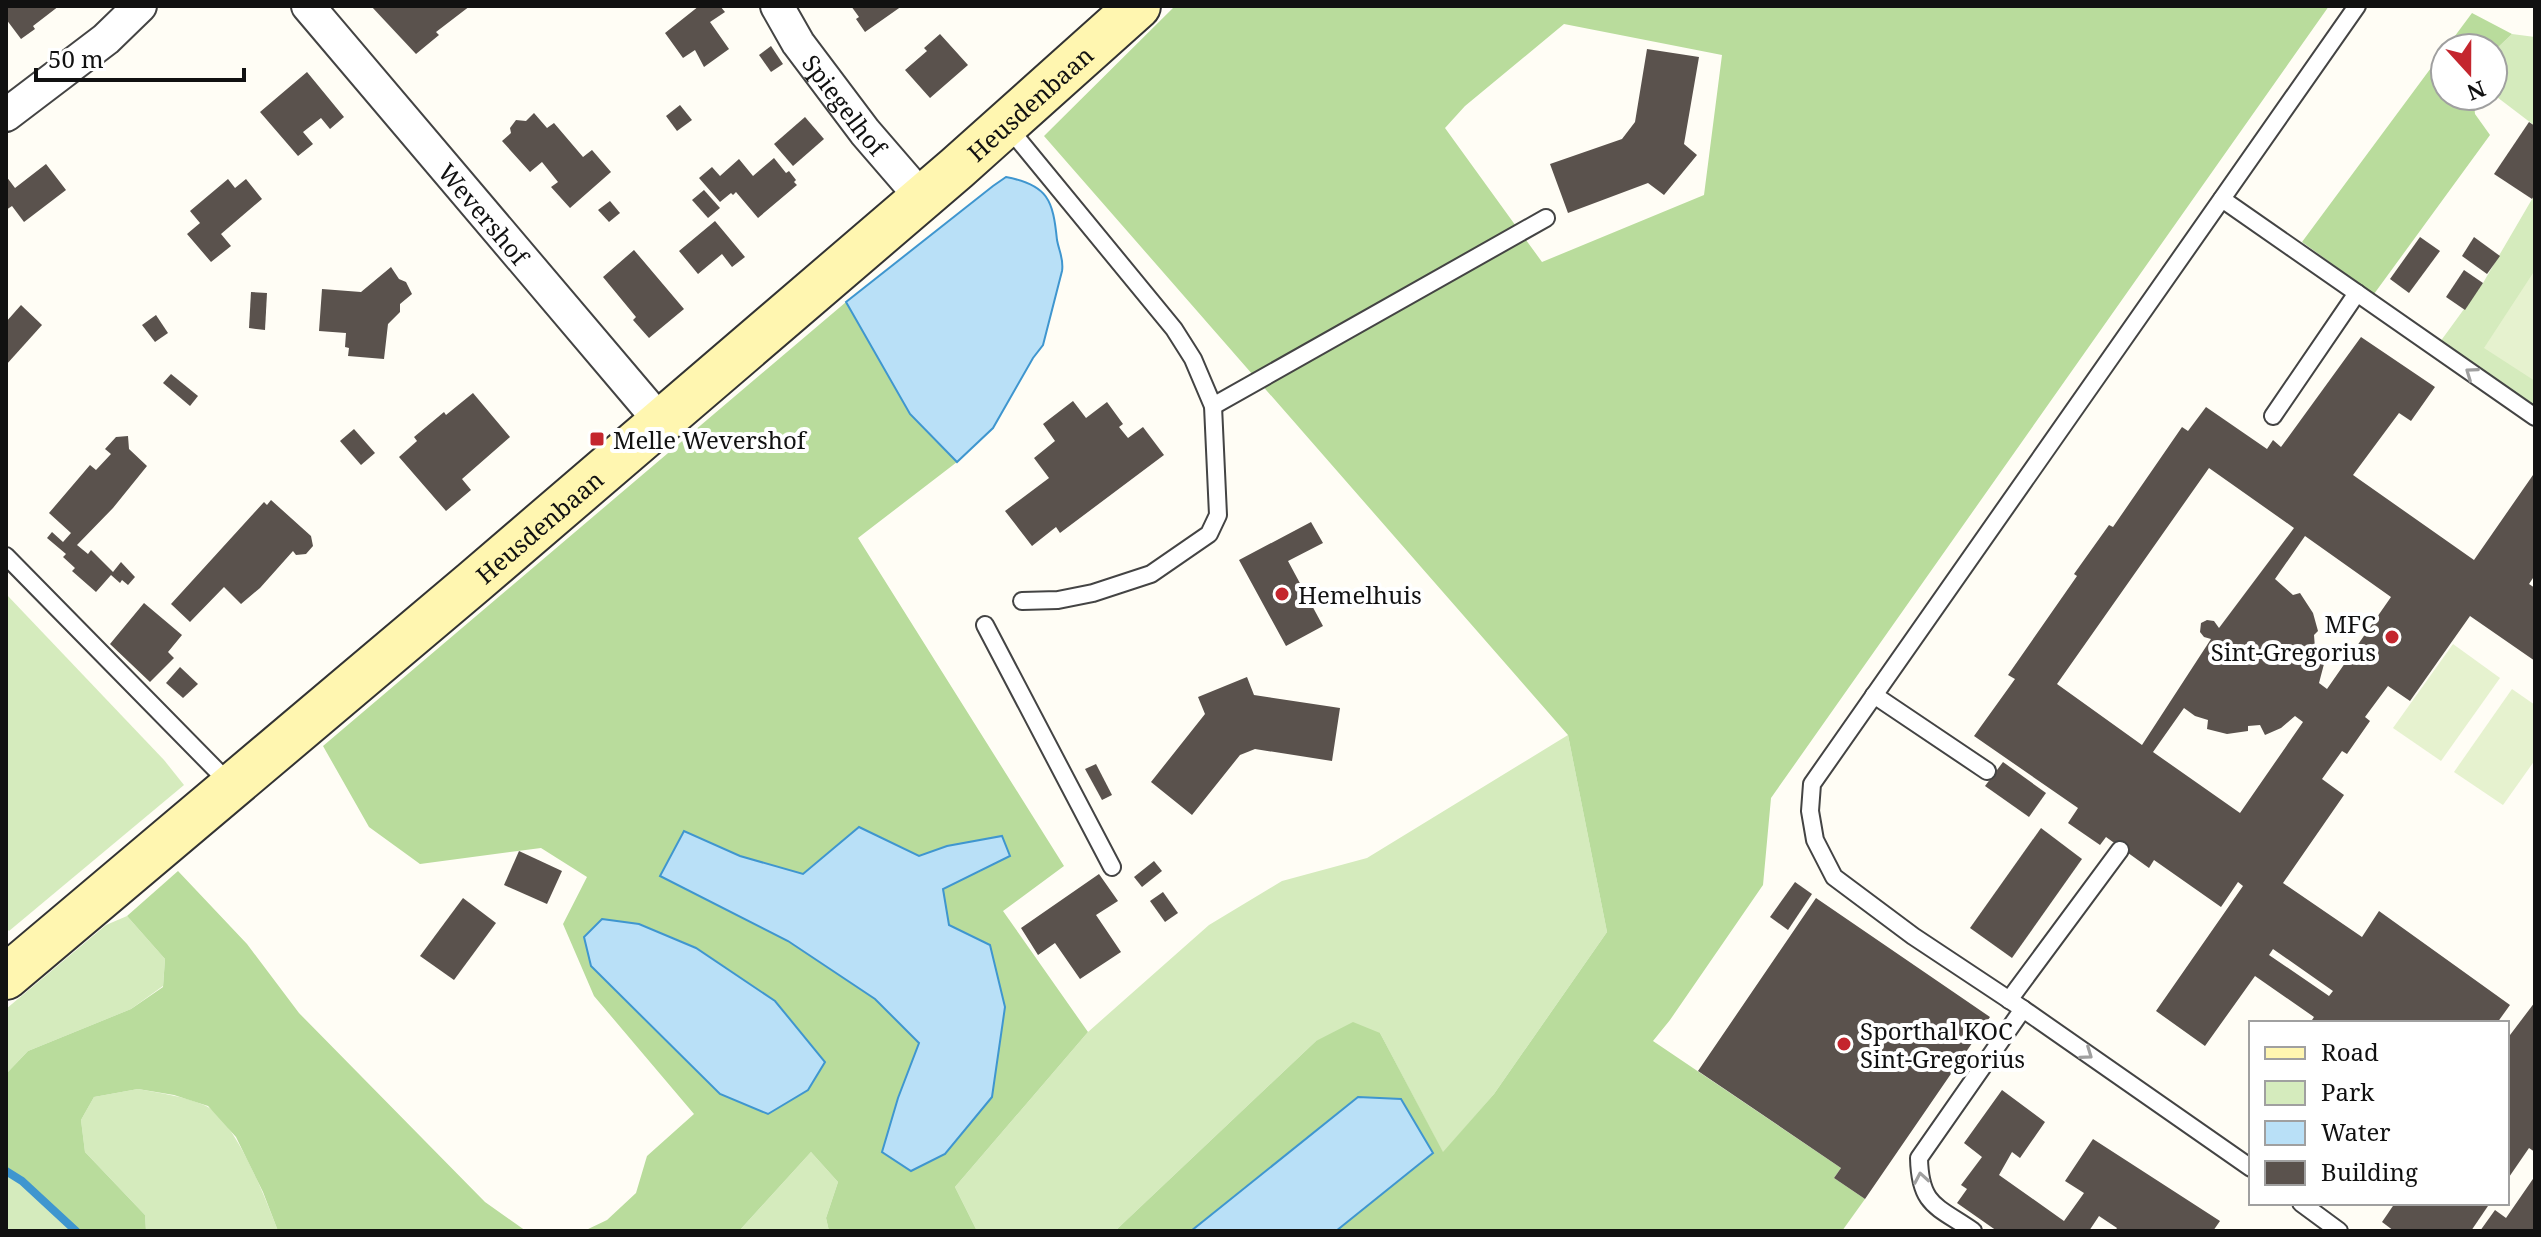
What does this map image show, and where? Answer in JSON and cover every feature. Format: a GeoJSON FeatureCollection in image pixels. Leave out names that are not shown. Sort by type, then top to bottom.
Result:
{"type":"FeatureCollection","features":[{"type":"Feature","properties":{"kind":"main road","name":"Heusdenbaan"},"geometry":{"type":"LineString","coordinates":[[6,977],[1007,126],[1138,6]]}},
{"type":"Feature","properties":{"kind":"street"},"geometry":{"type":"LineString","coordinates":[[6,115],[106,39],[140,6]]}},
{"type":"Feature","properties":{"kind":"street","name":"Wevershof"},"geometry":{"type":"LineString","coordinates":[[308,6],[660,421]]}},
{"type":"Feature","properties":{"kind":"street","name":"Spiegelhof"},"geometry":{"type":"LineString","coordinates":[[777,6],[798,43],[836,94],[922,198]]}},
{"type":"Feature","properties":{"kind":"lane"},"geometry":{"type":"LineString","coordinates":[[2249,1167],[1913,936],[1834,877],[1815,840],[1810,811],[1812,784],[2357,6]]}},
{"type":"Feature","properties":{"kind":"lane"},"geometry":{"type":"LineString","coordinates":[[1007,126],[1174,329],[1193,359],[1213,406],[1218,515],[1209,534],[1151,574],[1093,593],[1058,600],[1022,601]]}},
{"type":"Feature","properties":{"kind":"lane"},"geometry":{"type":"LineString","coordinates":[[2222,199],[2535,417]]}},
{"type":"Feature","properties":{"kind":"lane"},"geometry":{"type":"LineString","coordinates":[[1213,406],[1546,218]]}},
{"type":"Feature","properties":{"kind":"lane"},"geometry":{"type":"LineString","coordinates":[[2273,416],[2357,293]]}},
{"type":"Feature","properties":{"kind":"lane"},"geometry":{"type":"LineString","coordinates":[[6,556],[233,786]]}},
{"type":"Feature","properties":{"kind":"lane"},"geometry":{"type":"LineString","coordinates":[[985,625],[1112,867]]}},
{"type":"Feature","properties":{"kind":"lane"},"geometry":{"type":"LineString","coordinates":[[1874,695],[1987,771]]}},
{"type":"Feature","properties":{"kind":"lane"},"geometry":{"type":"LineString","coordinates":[[1973,1231],[1926,1198],[1919,1180],[1919,1158],[2120,850]]}},
{"type":"Feature","properties":{"kind":"lane"},"geometry":{"type":"LineString","coordinates":[[2304,1205],[2339,1231]]}},
{"type":"Feature","properties":{"kind":"green space"},"geometry":{"type":"Polygon","coordinates":[[[1175,6],[2329,6],[1771,798],[1763,885],[1653,1041],[1841,1168],[1834,1178],[1865,1199],[1842,1231],[1336,1231],[1433,1153],[1358,1097],[1191,1231],[1115,1231],[1316,1041],[1353,1022],[1380,1033],[1443,1152],[1494,1094],[1607,932],[1568,735],[1044,136],[1175,6]],[[1564,24],[1465,106],[1445,128],[1542,262],[1704,195],[1722,55],[1564,24]]]}},
{"type":"Feature","properties":{"kind":"green space"},"geometry":{"type":"Polygon","coordinates":[[[2472,13],[2508,32],[2458,32],[2472,13]]]}},
{"type":"Feature","properties":{"kind":"green space"},"geometry":{"type":"Polygon","coordinates":[[[2512,34],[2535,37],[2535,126],[2509,106],[2509,37],[2512,34]]]}},
{"type":"Feature","properties":{"kind":"green space"},"geometry":{"type":"Polygon","coordinates":[[[2429,71],[2429,112],[2475,112],[2490,135],[2374,294],[2302,242],[2429,71]]]}},
{"type":"Feature","properties":{"kind":"green space"},"geometry":{"type":"Polygon","coordinates":[[[2535,194],[2535,408],[2440,342],[2483,283],[2535,194]]]}},
{"type":"Feature","properties":{"kind":"green space"},"geometry":{"type":"Polygon","coordinates":[[[2535,270],[2535,381],[2484,348],[2535,270]]]}},
{"type":"Feature","properties":{"kind":"green space"},"geometry":{"type":"Polygon","coordinates":[[[846,302],[910,414],[957,462],[858,538],[1064,866],[1003,911],[1088,1032],[955,1187],[977,1231],[829,1231],[826,1218],[838,1182],[811,1152],[739,1231],[584,1231],[607,1220],[636,1193],[647,1156],[694,1114],[594,996],[563,924],[587,877],[541,848],[420,864],[369,827],[323,746],[846,302]],[[859,827],[803,874],[740,856],[685,832],[660,876],[788,941],[875,999],[919,1043],[898,1098],[969,1122],[992,1097],[949,925],[943,888],[981,871],[947,846],[919,856],[859,827]],[[640,924],[591,966],[720,1094],[775,1001],[697,948],[640,924]]]}},
{"type":"Feature","properties":{"kind":"green space"},"geometry":{"type":"Polygon","coordinates":[[[6,594],[164,760],[184,785],[9,931],[6,928],[6,594]]]}},
{"type":"Feature","properties":{"kind":"green space"},"geometry":{"type":"Polygon","coordinates":[[[2453,644],[2500,678],[2441,761],[2393,728],[2453,644]]]}},
{"type":"Feature","properties":{"kind":"green space"},"geometry":{"type":"Polygon","coordinates":[[[2512,689],[2535,705],[2535,760],[2503,805],[2454,772],[2512,689]]]}},
{"type":"Feature","properties":{"kind":"green space"},"geometry":{"type":"Polygon","coordinates":[[[1568,735],[1607,932],[1494,1094],[1443,1153],[1380,1033],[1316,1041],[1115,1231],[977,1231],[955,1187],[1088,1032],[1209,925],[1282,881],[1367,858],[1568,735]]]}},
{"type":"Feature","properties":{"kind":"green space"},"geometry":{"type":"Polygon","coordinates":[[[178,871],[247,944],[299,1013],[485,1202],[526,1231],[278,1231],[236,1137],[208,1106],[174,1095],[138,1089],[94,1097],[81,1120],[85,1152],[145,1215],[146,1231],[76,1231],[22,1181],[6,1171],[6,1074],[28,1051],[131,1009],[163,987],[165,959],[127,916],[178,871]]]}},
{"type":"Feature","properties":{"kind":"green space"},"geometry":{"type":"Polygon","coordinates":[[[127,916],[165,959],[163,986],[131,1009],[28,1051],[6,1074],[6,1009],[106,925],[127,916]]]}},
{"type":"Feature","properties":{"kind":"green space"},"geometry":{"type":"Polygon","coordinates":[[[138,1089],[188,1099],[216,1113],[248,1161],[278,1231],[146,1231],[145,1215],[85,1152],[81,1120],[94,1097],[138,1089]]]}},
{"type":"Feature","properties":{"kind":"green space"},"geometry":{"type":"Polygon","coordinates":[[[811,1152],[838,1182],[826,1218],[829,1231],[739,1231],[811,1152]]]}},
{"type":"Feature","properties":{"kind":"green space"},"geometry":{"type":"Polygon","coordinates":[[[6,1171],[22,1181],[76,1231],[6,1231],[6,1171]]]}},
{"type":"Feature","properties":{"kind":"water"},"geometry":{"type":"Polygon","coordinates":[[[1006,177],[1031,185],[1046,196],[1053,214],[1062,271],[1043,345],[993,428],[957,462],[910,414],[846,302],[1006,177]]]}},
{"type":"Feature","properties":{"kind":"water"},"geometry":{"type":"Polygon","coordinates":[[[859,827],[919,856],[947,846],[1002,836],[1010,856],[943,889],[949,925],[990,945],[1005,1007],[992,1097],[945,1154],[911,1171],[882,1152],[919,1043],[875,999],[788,941],[660,876],[684,831],[740,856],[803,874],[859,827]]]}},
{"type":"Feature","properties":{"kind":"water"},"geometry":{"type":"Polygon","coordinates":[[[602,919],[639,924],[696,948],[775,1001],[825,1062],[808,1090],[768,1114],[720,1094],[591,966],[584,937],[602,919]]]}},
{"type":"Feature","properties":{"kind":"water"},"geometry":{"type":"Polygon","coordinates":[[[1358,1097],[1401,1099],[1433,1153],[1336,1231],[1191,1231],[1358,1097]]]}},
{"type":"Feature","properties":{"kind":"building"},"geometry":{"type":"Polygon","coordinates":[[[6,6],[59,6],[21,39],[6,19],[6,6]]]}},
{"type":"Feature","properties":{"kind":"building"},"geometry":{"type":"Polygon","coordinates":[[[371,6],[470,6],[436,32],[439,35],[416,54],[371,6]]]}},
{"type":"Feature","properties":{"kind":"building"},"geometry":{"type":"Polygon","coordinates":[[[699,6],[720,6],[725,12],[710,22],[729,49],[704,67],[695,50],[683,58],[665,33],[699,6]]]}},
{"type":"Feature","properties":{"kind":"building"},"geometry":{"type":"Polygon","coordinates":[[[851,6],[902,6],[865,32],[851,6]]]}},
{"type":"Feature","properties":{"kind":"building"},"geometry":{"type":"Polygon","coordinates":[[[940,34],[968,65],[930,98],[905,70],[927,51],[924,48],[940,34]]]}},
{"type":"Feature","properties":{"kind":"building"},"geometry":{"type":"Polygon","coordinates":[[[771,46],[783,64],[771,72],[759,55],[771,46]]]}},
{"type":"Feature","properties":{"kind":"building"},"geometry":{"type":"Polygon","coordinates":[[[1647,49],[1699,57],[1684,144],[1697,155],[1664,195],[1648,183],[1568,213],[1550,164],[1622,139],[1635,122],[1647,49]]]}},
{"type":"Feature","properties":{"kind":"building"},"geometry":{"type":"Polygon","coordinates":[[[307,72],[344,117],[330,129],[321,118],[303,132],[313,144],[298,156],[260,112],[307,72]]]}},
{"type":"Feature","properties":{"kind":"building"},"geometry":{"type":"Polygon","coordinates":[[[680,105],[692,120],[677,131],[666,116],[680,105]]]}},
{"type":"Feature","properties":{"kind":"building"},"geometry":{"type":"Polygon","coordinates":[[[534,113],[547,128],[554,123],[583,157],[592,150],[611,172],[570,208],[551,187],[558,182],[542,162],[530,172],[502,141],[511,133],[510,128],[516,120],[526,121],[534,113]]]}},
{"type":"Feature","properties":{"kind":"building"},"geometry":{"type":"Polygon","coordinates":[[[805,117],[824,139],[793,166],[774,144],[805,117]]]}},
{"type":"Feature","properties":{"kind":"building"},"geometry":{"type":"Polygon","coordinates":[[[2529,122],[2535,126],[2535,194],[2532,199],[2494,174],[2529,122]]]}},
{"type":"Feature","properties":{"kind":"building"},"geometry":{"type":"Polygon","coordinates":[[[774,158],[786,173],[789,171],[797,185],[758,218],[736,192],[720,202],[699,178],[712,167],[720,176],[739,159],[753,176],[774,158]]]}},
{"type":"Feature","properties":{"kind":"building"},"geometry":{"type":"Polygon","coordinates":[[[46,164],[66,190],[24,222],[12,206],[6,210],[6,176],[15,188],[46,164]]]}},
{"type":"Feature","properties":{"kind":"building"},"geometry":{"type":"Polygon","coordinates":[[[228,179],[235,188],[246,179],[262,199],[221,234],[231,246],[211,262],[187,234],[200,223],[190,211],[228,179]]]}},
{"type":"Feature","properties":{"kind":"building"},"geometry":{"type":"Polygon","coordinates":[[[704,190],[720,208],[708,218],[692,200],[704,190]]]}},
{"type":"Feature","properties":{"kind":"building"},"geometry":{"type":"Polygon","coordinates":[[[610,201],[620,213],[609,222],[598,210],[610,201]]]}},
{"type":"Feature","properties":{"kind":"building"},"geometry":{"type":"Polygon","coordinates":[[[715,221],[745,257],[732,267],[722,254],[698,274],[679,251],[715,221]]]}},
{"type":"Feature","properties":{"kind":"building"},"geometry":{"type":"Polygon","coordinates":[[[2420,237],[2440,251],[2409,293],[2390,279],[2420,237]]]}},
{"type":"Feature","properties":{"kind":"building"},"geometry":{"type":"Polygon","coordinates":[[[2474,237],[2500,256],[2487,274],[2462,256],[2474,237]]]}},
{"type":"Feature","properties":{"kind":"building"},"geometry":{"type":"Polygon","coordinates":[[[634,250],[684,309],[649,338],[603,277],[634,250]]]}},
{"type":"Feature","properties":{"kind":"building"},"geometry":{"type":"Polygon","coordinates":[[[391,267],[399,279],[406,282],[412,294],[400,304],[400,312],[388,324],[384,359],[348,356],[346,333],[319,331],[322,289],[361,292],[391,267]]]}},
{"type":"Feature","properties":{"kind":"building"},"geometry":{"type":"Polygon","coordinates":[[[2464,270],[2483,283],[2465,310],[2446,297],[2464,270]]]}},
{"type":"Feature","properties":{"kind":"building"},"geometry":{"type":"Polygon","coordinates":[[[251,292],[267,293],[265,330],[249,328],[251,292]]]}},
{"type":"Feature","properties":{"kind":"building"},"geometry":{"type":"Polygon","coordinates":[[[21,305],[42,325],[6,365],[6,322],[21,305]]]}},
{"type":"Feature","properties":{"kind":"building"},"geometry":{"type":"Polygon","coordinates":[[[156,315],[168,333],[155,342],[142,325],[156,315]]]}},
{"type":"Feature","properties":{"kind":"building"},"geometry":{"type":"Polygon","coordinates":[[[2361,337],[2435,387],[2411,421],[2399,413],[2353,475],[2474,560],[2533,475],[2535,477],[2535,575],[2529,584],[2535,588],[2535,661],[2470,616],[2410,701],[2388,686],[2365,717],[2370,721],[2347,754],[2342,751],[2322,779],[2344,795],[2283,883],[2362,937],[2379,911],[2510,1005],[2498,1021],[2311,1021],[2314,1017],[2255,976],[2205,1046],[2156,1011],[2243,886],[2238,882],[2221,907],[2154,860],[2149,868],[2106,837],[2100,845],[2068,823],[2078,808],[1974,736],[2015,679],[2008,675],[2077,576],[2074,574],[2109,525],[2113,527],[2182,427],[2188,431],[2206,407],[2267,449],[2273,440],[2281,447],[2361,337]],[[2209,468],[2057,684],[2142,745],[2211,639],[2200,632],[2201,623],[2214,621],[2219,628],[2294,528],[2209,468]],[[2305,536],[2275,579],[2293,595],[2300,593],[2313,613],[2318,631],[2314,635],[2315,648],[2325,649],[2319,683],[2327,689],[2391,597],[2305,536]],[[2184,708],[2153,752],[2240,813],[2303,722],[2295,716],[2281,728],[2265,735],[2260,725],[2248,726],[2248,731],[2227,734],[2207,729],[2208,720],[2184,708]],[[2273,949],[2269,955],[2329,996],[2333,991],[2273,949]]]}},
{"type":"Feature","properties":{"kind":"building"},"geometry":{"type":"Polygon","coordinates":[[[171,374],[198,396],[190,406],[163,383],[171,374]]]}},
{"type":"Feature","properties":{"kind":"building"},"geometry":{"type":"Polygon","coordinates":[[[473,393],[510,437],[462,479],[471,490],[446,511],[399,457],[417,441],[414,437],[473,393]]]}},
{"type":"Feature","properties":{"kind":"building"},"geometry":{"type":"Polygon","coordinates":[[[1073,401],[1086,418],[1107,402],[1123,424],[1119,427],[1128,438],[1143,427],[1164,455],[1060,533],[1056,527],[1032,546],[1005,511],[1049,478],[1034,458],[1055,441],[1043,424],[1073,401]]]}},
{"type":"Feature","properties":{"kind":"building"},"geometry":{"type":"Polygon","coordinates":[[[354,429],[375,453],[361,465],[340,441],[354,429]]]}},
{"type":"Feature","properties":{"kind":"building"},"geometry":{"type":"Polygon","coordinates":[[[128,436],[129,449],[147,466],[113,508],[77,545],[88,554],[91,550],[113,572],[121,562],[135,577],[128,585],[111,575],[96,592],[72,571],[75,568],[63,557],[66,554],[47,538],[52,532],[63,542],[71,533],[49,513],[90,465],[96,470],[111,454],[105,449],[116,437],[128,436]]]}},
{"type":"Feature","properties":{"kind":"building"},"geometry":{"type":"Polygon","coordinates":[[[271,500],[311,536],[313,546],[306,554],[296,555],[293,551],[241,604],[224,587],[190,622],[171,604],[264,502],[267,505],[271,500]]]}},
{"type":"Feature","properties":{"kind":"building","name":"Hemelhuis"},"geometry":{"type":"Polygon","coordinates":[[[1311,522],[1323,543],[1288,561],[1323,626],[1286,646],[1239,560],[1311,522]]]}},
{"type":"Feature","properties":{"kind":"building"},"geometry":{"type":"Polygon","coordinates":[[[144,603],[182,635],[168,652],[174,658],[150,682],[110,644],[144,603]]]}},
{"type":"Feature","properties":{"kind":"building"},"geometry":{"type":"Polygon","coordinates":[[[180,667],[198,684],[183,698],[166,683],[180,667]]]}},
{"type":"Feature","properties":{"kind":"building"},"geometry":{"type":"Polygon","coordinates":[[[1247,677],[1254,695],[1340,708],[1332,761],[1255,749],[1240,755],[1192,815],[1151,782],[1205,714],[1198,697],[1247,677]]]}},
{"type":"Feature","properties":{"kind":"building"},"geometry":{"type":"Polygon","coordinates":[[[2003,762],[2046,793],[2029,817],[1985,786],[2003,762]]]}},
{"type":"Feature","properties":{"kind":"building"},"geometry":{"type":"Polygon","coordinates":[[[1096,764],[1112,795],[1102,800],[1085,769],[1096,764]]]}},
{"type":"Feature","properties":{"kind":"building"},"geometry":{"type":"Polygon","coordinates":[[[2041,828],[2082,859],[2012,958],[1970,928],[2041,828]]]}},
{"type":"Feature","properties":{"kind":"building"},"geometry":{"type":"Polygon","coordinates":[[[519,851],[562,871],[547,904],[504,885],[519,851]]]}},
{"type":"Feature","properties":{"kind":"building"},"geometry":{"type":"Polygon","coordinates":[[[1154,861],[1162,871],[1142,887],[1134,877],[1154,861]]]}},
{"type":"Feature","properties":{"kind":"building"},"geometry":{"type":"Polygon","coordinates":[[[1099,874],[1118,901],[1096,915],[1121,952],[1080,979],[1055,943],[1038,955],[1021,928],[1099,874]]]}},
{"type":"Feature","properties":{"kind":"building"},"geometry":{"type":"Polygon","coordinates":[[[1795,882],[1812,894],[1788,930],[1770,917],[1795,882]]]}},
{"type":"Feature","properties":{"kind":"building"},"geometry":{"type":"Polygon","coordinates":[[[1163,892],[1178,913],[1165,922],[1150,901],[1163,892]]]}},
{"type":"Feature","properties":{"kind":"building"},"geometry":{"type":"Polygon","coordinates":[[[463,898],[496,923],[454,980],[420,956],[463,898]]]}},
{"type":"Feature","properties":{"kind":"building","name":"Sporthal KOC Sint-Gregorius"},"geometry":{"type":"Polygon","coordinates":[[[1816,898],[1990,1017],[1865,1199],[1834,1178],[1841,1168],[1698,1071],[1816,898]]]}},
{"type":"Feature","properties":{"kind":"building"},"geometry":{"type":"Polygon","coordinates":[[[2535,1002],[2535,1152],[2529,1148],[2509,1177],[2509,1036],[2535,1002]]]}},
{"type":"Feature","properties":{"kind":"building"},"geometry":{"type":"Polygon","coordinates":[[[2002,1090],[2045,1122],[2020,1158],[2012,1152],[1999,1175],[2064,1221],[2084,1193],[2065,1181],[2093,1139],[2220,1221],[2213,1231],[2115,1231],[2117,1228],[2099,1216],[2089,1231],[1997,1231],[1957,1203],[1967,1189],[1961,1185],[1982,1157],[1964,1143],[2002,1090]]]}},
{"type":"Feature","properties":{"kind":"building"},"geometry":{"type":"Polygon","coordinates":[[[2535,1176],[2535,1231],[2480,1231],[2495,1210],[2506,1218],[2535,1176]]]}},
{"type":"Feature","properties":{"kind":"building"},"geometry":{"type":"Polygon","coordinates":[[[2394,1205],[2489,1205],[2471,1231],[2394,1231],[2382,1222],[2394,1205]]]}},
{"type":"Feature","properties":{"kind":"waterway"},"geometry":{"type":"LineString","coordinates":[[6,1171],[22,1181],[76,1231]]}},
{"type":"Feature","properties":{"kind":"place","name":"Melle Wevershof"},"geometry":{"type":"Point","coordinates":[597,439]}},
{"type":"Feature","properties":{"kind":"place","name":"Hemelhuis"},"geometry":{"type":"Point","coordinates":[1282,594]}},
{"type":"Feature","properties":{"kind":"place","name":"MFC Sint-Gregorius"},"geometry":{"type":"Point","coordinates":[2392,637]}},
{"type":"Feature","properties":{"kind":"place","name":"Sporthal KOC Sint-Gregorius"},"geometry":{"type":"Point","coordinates":[1844,1044]}}]}
